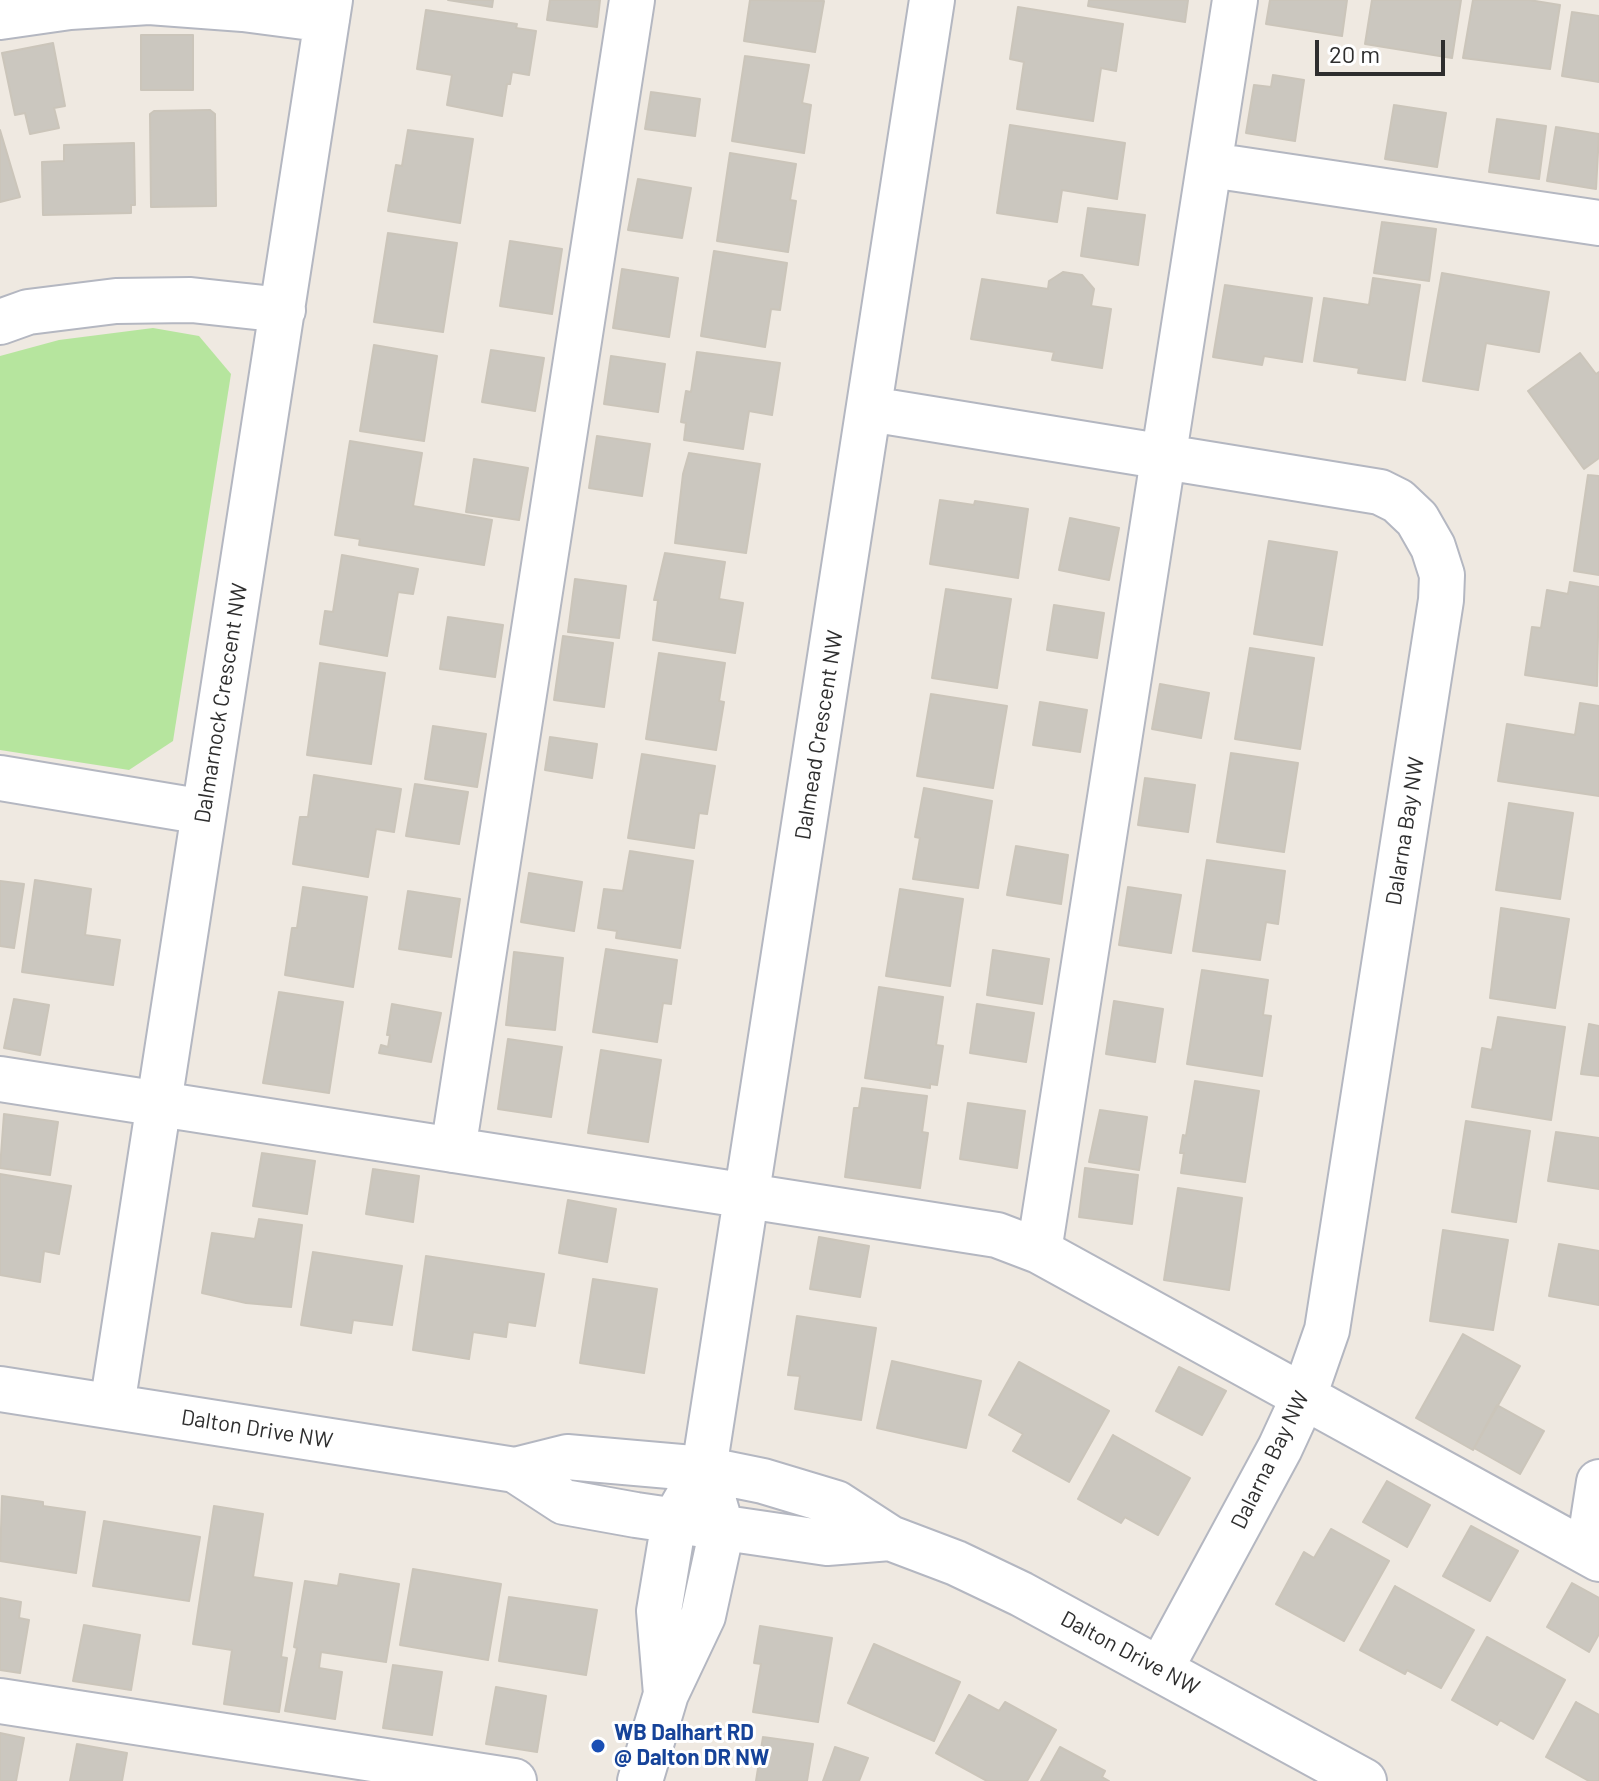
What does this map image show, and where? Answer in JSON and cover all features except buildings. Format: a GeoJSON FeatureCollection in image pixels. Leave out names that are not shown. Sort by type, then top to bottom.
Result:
{"type":"FeatureCollection","features":[{"type":"Feature","properties":{"kind":"street"},"geometry":{"type":"LineString","coordinates":[[453,1150],[632,0]]}},
{"type":"Feature","properties":{"kind":"street","name":"Dalmead Crescent NW"},"geometry":{"type":"LineString","coordinates":[[704,1469],[932,0]]}},
{"type":"Feature","properties":{"kind":"street"},"geometry":{"type":"LineString","coordinates":[[1039,1251],[1235,0]]}},
{"type":"Feature","properties":{"kind":"street"},"geometry":{"type":"LineString","coordinates":[[0,17],[70,7],[149,2],[243,9],[329,10]]}},
{"type":"Feature","properties":{"kind":"street","name":"Dalmarnock Crescent NW"},"geometry":{"type":"LineString","coordinates":[[112,1406],[329,10]]}},
{"type":"Feature","properties":{"kind":"street"},"geometry":{"type":"LineString","coordinates":[[1211,165],[1599,223]]}},
{"type":"Feature","properties":{"kind":"street"},"geometry":{"type":"LineString","coordinates":[[0,322],[28,312],[116,301],[191,300],[283,310]]}},
{"type":"Feature","properties":{"kind":"street","name":"Dalarna Bay NW"},"geometry":{"type":"LineString","coordinates":[[870,409],[1380,492],[1398,501],[1417,519],[1433,547],[1442,575],[1441,600],[1327,1330],[1304,1396],[1280,1448],[1161,1668]]}},
{"type":"Feature","properties":{"kind":"street"},"geometry":{"type":"LineString","coordinates":[[0,778],[204,812]]}},
{"type":"Feature","properties":{"kind":"street"},"geometry":{"type":"LineString","coordinates":[[0,1079],[997,1235],[1039,1251],[1593,1556],[1599,1482]]}},
{"type":"Feature","properties":{"kind":"street","name":"Dalton Drive NW"},"geometry":{"type":"LineString","coordinates":[[0,1389],[515,1470],[567,1457],[704,1469],[763,1481],[836,1503],[890,1538],[956,1563],[1021,1594],[1364,1781]]}},
{"type":"Feature","properties":{"kind":"street"},"geometry":{"type":"LineString","coordinates":[[666,1694],[659,1611],[674,1521],[704,1469]]}},
{"type":"Feature","properties":{"kind":"street"},"geometry":{"type":"LineString","coordinates":[[640,1781],[666,1694],[703,1616],[722,1529],[704,1469]]}},
{"type":"Feature","properties":{"kind":"street","name":"Dalton Drive NW"},"geometry":{"type":"LineString","coordinates":[[515,1470],[564,1502],[827,1543],[890,1538]]}},
{"type":"Feature","properties":{"kind":"street"},"geometry":{"type":"LineString","coordinates":[[0,1701],[514,1781]]}},
{"type":"Feature","properties":{"kind":"green space"},"geometry":{"type":"Polygon","coordinates":[[[153,328],[199,336],[231,374],[173,741],[129,770],[0,750],[0,356],[59,340],[153,328]]]}},
{"type":"Feature","properties":{"kind":"place","name":"WB Dalhart RD @ Dalton DR NW"},"geometry":{"type":"Point","coordinates":[598,1746]}}]}
